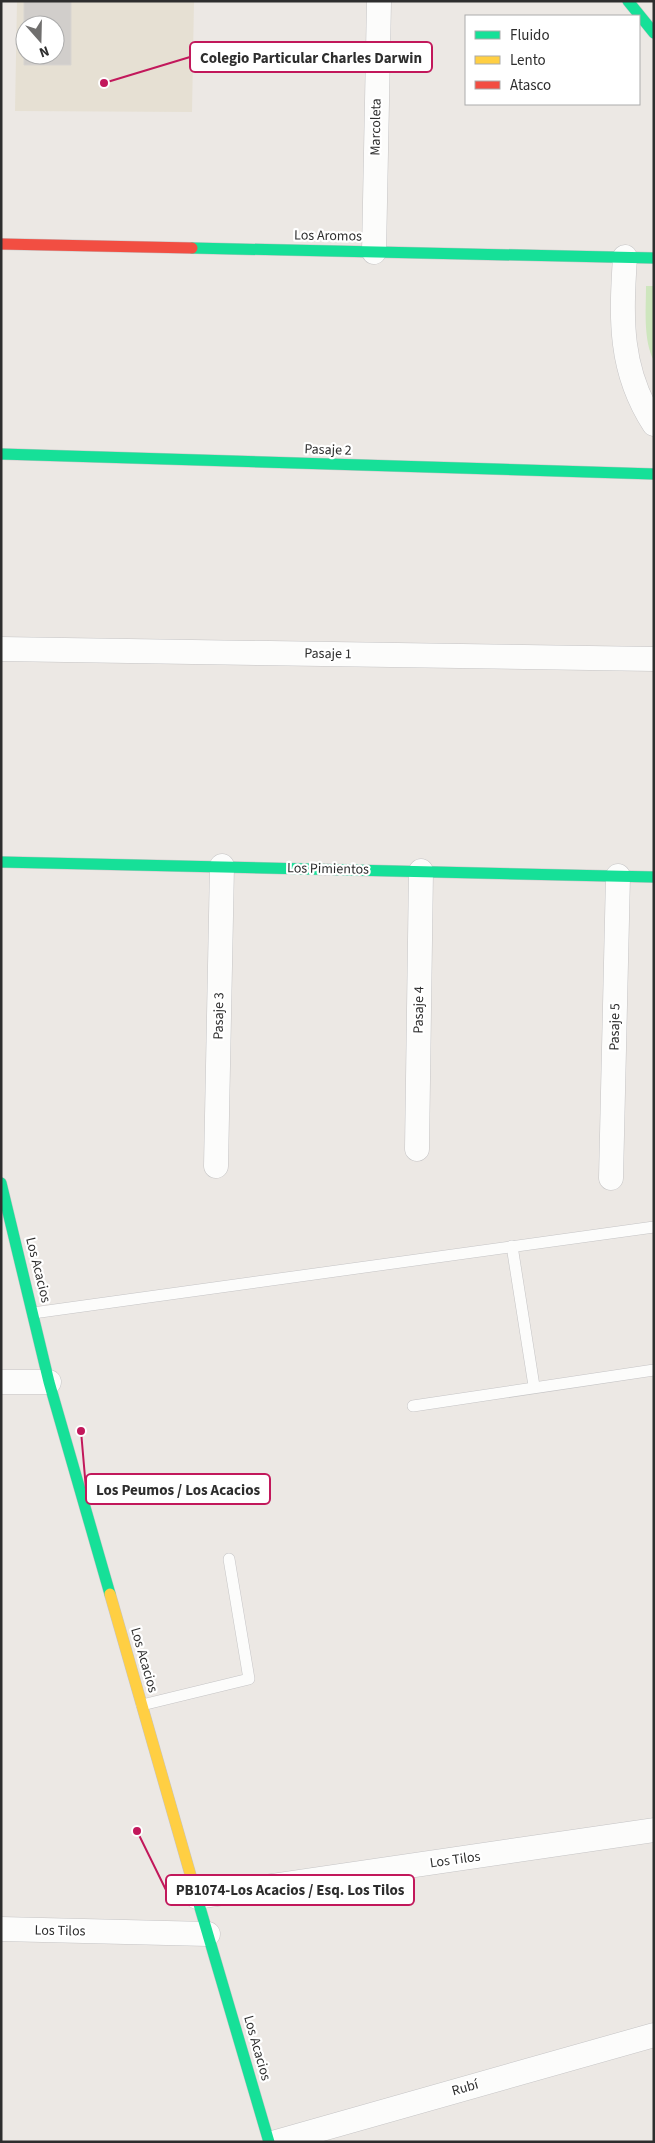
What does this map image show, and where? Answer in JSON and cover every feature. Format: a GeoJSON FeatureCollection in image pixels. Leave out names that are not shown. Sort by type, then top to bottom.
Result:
{"type":"FeatureCollection","features":[{"type":"Feature","properties":{"kind":"street","name":"Marcoleta"},"geometry":{"type":"LineString","coordinates":[[374,252],[379,1]]}},
{"type":"Feature","properties":{"kind":"street"},"geometry":{"type":"LineString","coordinates":[[628,1],[639,15]]}},
{"type":"Feature","properties":{"kind":"street"},"geometry":{"type":"LineString","coordinates":[[640,16],[654,33]]}},
{"type":"Feature","properties":{"kind":"street","name":"Los Aromos"},"geometry":{"type":"LineString","coordinates":[[1,244],[654,258]]}},
{"type":"Feature","properties":{"kind":"street"},"geometry":{"type":"LineString","coordinates":[[625,257],[622,326],[625,352],[638,396],[654,424]]}},
{"type":"Feature","properties":{"kind":"street","name":"Pasaje 2"},"geometry":{"type":"LineString","coordinates":[[1,454],[654,474]]}},
{"type":"Feature","properties":{"kind":"street","name":"Pasaje 1"},"geometry":{"type":"LineString","coordinates":[[1,649],[654,659]]}},
{"type":"Feature","properties":{"kind":"street","name":"Los Pimientos"},"geometry":{"type":"LineString","coordinates":[[1,862],[654,876]]}},
{"type":"Feature","properties":{"kind":"street","name":"Pasaje 3"},"geometry":{"type":"LineString","coordinates":[[216,1166],[222,866]]}},
{"type":"Feature","properties":{"kind":"street","name":"Pasaje 4"},"geometry":{"type":"LineString","coordinates":[[417,1149],[421,871]]}},
{"type":"Feature","properties":{"kind":"street","name":"Pasaje 5"},"geometry":{"type":"LineString","coordinates":[[611,1178],[618,876]]}},
{"type":"Feature","properties":{"kind":"street","name":"Los Acacios"},"geometry":{"type":"LineString","coordinates":[[1,1183],[49,1382],[269,2142]]}},
{"type":"Feature","properties":{"kind":"street"},"geometry":{"type":"LineString","coordinates":[[1,1382],[49,1382]]}},
{"type":"Feature","properties":{"kind":"street","name":"Los Tilos"},"geometry":{"type":"LineString","coordinates":[[197,1897],[654,1830]]}},
{"type":"Feature","properties":{"kind":"street","name":"Los Tilos"},"geometry":{"type":"LineString","coordinates":[[1,1929],[208,1934]]}},
{"type":"Feature","properties":{"kind":"street","name":"Rubí"},"geometry":{"type":"LineString","coordinates":[[276,2142],[654,2034]]}},
{"type":"Feature","properties":{"kind":"lane"},"geometry":{"type":"LineString","coordinates":[[33,1313],[654,1227]]}},
{"type":"Feature","properties":{"kind":"lane"},"geometry":{"type":"LineString","coordinates":[[512,1246],[534,1386]]}},
{"type":"Feature","properties":{"kind":"lane"},"geometry":{"type":"LineString","coordinates":[[412,1406],[534,1386],[654,1370]]}},
{"type":"Feature","properties":{"kind":"lane"},"geometry":{"type":"LineString","coordinates":[[142,1705],[249,1679],[229,1559]]}},
{"type":"Feature","properties":{"kind":"shaded area"},"geometry":{"type":"Polygon","coordinates":[[[17,1],[194,1],[192,112],[15,111],[16,65],[65,65],[65,15],[17,15],[17,1]]]}},
{"type":"Feature","properties":{"kind":"green space"},"geometry":{"type":"Polygon","coordinates":[[[646,286],[654,286],[654,361],[648,344],[646,286]]]}},
{"type":"Feature","properties":{"kind":"building"},"geometry":{"type":"Polygon","coordinates":[[[24,1],[71,1],[71,65],[65,65],[65,15],[24,15],[24,1]]]}},
{"type":"Feature","properties":{"kind":"traffic: fast"},"geometry":{"type":"LineString","coordinates":[[628,1],[639,15]]}},
{"type":"Feature","properties":{"kind":"traffic: fast"},"geometry":{"type":"LineString","coordinates":[[640,16],[654,33]]}},
{"type":"Feature","properties":{"kind":"traffic: fast"},"geometry":{"type":"LineString","coordinates":[[192,248],[654,258]]}},
{"type":"Feature","properties":{"kind":"traffic: fast"},"geometry":{"type":"LineString","coordinates":[[1,454],[654,474]]}},
{"type":"Feature","properties":{"kind":"traffic: fast"},"geometry":{"type":"LineString","coordinates":[[1,862],[654,877]]}},
{"type":"Feature","properties":{"kind":"traffic: fast"},"geometry":{"type":"LineString","coordinates":[[1,1183],[49,1382],[110,1594]]}},
{"type":"Feature","properties":{"kind":"traffic: fast"},"geometry":{"type":"LineString","coordinates":[[196,1894],[269,2142]]}},
{"type":"Feature","properties":{"kind":"traffic: slow"},"geometry":{"type":"LineString","coordinates":[[110,1594],[196,1894]]}},
{"type":"Feature","properties":{"kind":"traffic: jam"},"geometry":{"type":"LineString","coordinates":[[1,244],[192,248]]}},
{"type":"Feature","properties":{"kind":"place","name":"Colegio Particular Charles Darwin"},"geometry":{"type":"Point","coordinates":[104,83]}},
{"type":"Feature","properties":{"kind":"place","name":"Los Peumos / Los Acacios"},"geometry":{"type":"Point","coordinates":[81,1431]}},
{"type":"Feature","properties":{"kind":"place","name":"PB1074-Los Acacios / Esq. Los Tilos"},"geometry":{"type":"Point","coordinates":[137,1831]}}]}
